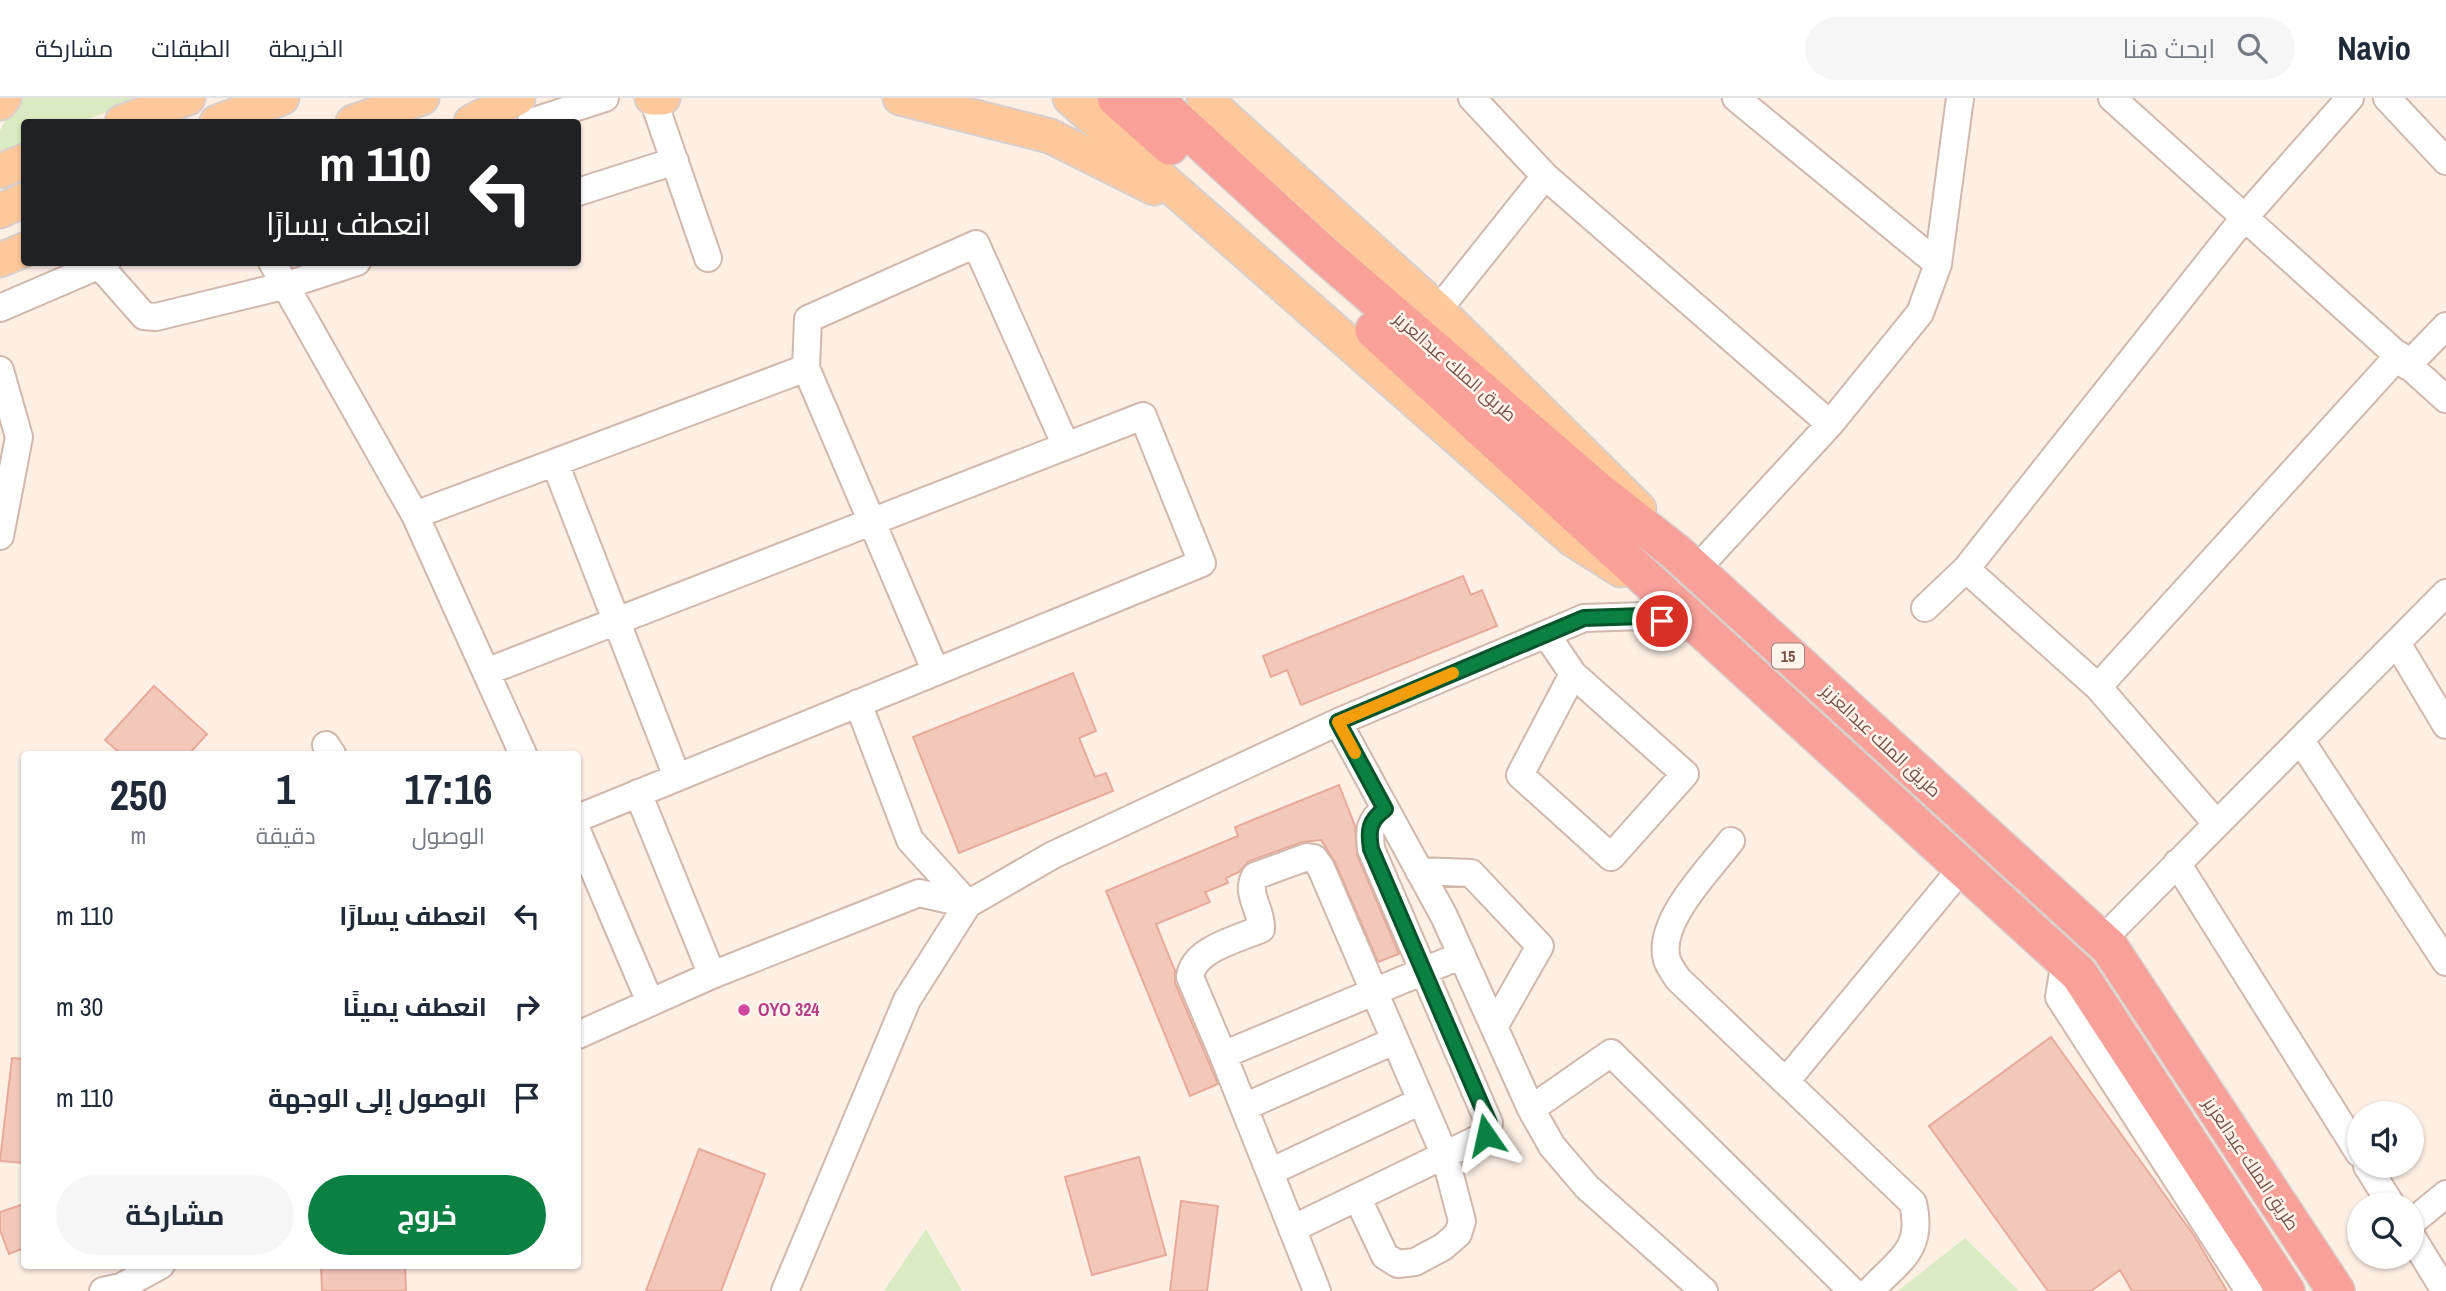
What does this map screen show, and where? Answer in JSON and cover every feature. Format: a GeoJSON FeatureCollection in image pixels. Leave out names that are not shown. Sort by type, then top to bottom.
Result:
{"type":"FeatureCollection","features":[{"type":"Feature","properties":{"kind":"highway","name":"طريق الملك عبدالعزيز"},"geometry":{"type":"LineString","coordinates":[[1116,98],[1566,503],[1961,869],[2080,974],[2286,1291]]}},
{"type":"Feature","properties":{"kind":"highway","name":"طريق الملك عبدالعزيز"},"geometry":{"type":"LineString","coordinates":[[1153,98],[1321,252],[1597,490],[1686,562],[2100,942],[2110,948],[2336,1291]]}},
{"type":"Feature","properties":{"kind":"main road"},"geometry":{"type":"LineString","coordinates":[[0,103],[4,98]]}},
{"type":"Feature","properties":{"kind":"main road"},"geometry":{"type":"LineString","coordinates":[[130,119],[188,98]]}},
{"type":"Feature","properties":{"kind":"main road"},"geometry":{"type":"LineString","coordinates":[[225,119],[282,98]]}},
{"type":"Feature","properties":{"kind":"main road"},"geometry":{"type":"LineString","coordinates":[[362,119],[422,98]]}},
{"type":"Feature","properties":{"kind":"main road"},"geometry":{"type":"LineString","coordinates":[[477,119],[518,98]]}},
{"type":"Feature","properties":{"kind":"main road"},"geometry":{"type":"LineString","coordinates":[[900,98],[952,108],[1050,136],[1126,172],[1212,221]]}},
{"type":"Feature","properties":{"kind":"main road"},"geometry":{"type":"LineString","coordinates":[[1070,98],[1572,539],[1667,599]]}},
{"type":"Feature","properties":{"kind":"main road"},"geometry":{"type":"LineString","coordinates":[[1204,98],[1438,310],[1623,490],[1686,562]]}},
{"type":"Feature","properties":{"kind":"main road"},"geometry":{"type":"LineString","coordinates":[[0,171],[21,162]]}},
{"type":"Feature","properties":{"kind":"main road"},"geometry":{"type":"LineString","coordinates":[[0,211],[21,201]]}},
{"type":"Feature","properties":{"kind":"main road"},"geometry":{"type":"LineString","coordinates":[[0,260],[21,251]]}},
{"type":"Feature","properties":{"kind":"street"},"geometry":{"type":"LineString","coordinates":[[540,119],[605,98]]}},
{"type":"Feature","properties":{"kind":"street"},"geometry":{"type":"LineString","coordinates":[[656,98],[708,258]]}},
{"type":"Feature","properties":{"kind":"street"},"geometry":{"type":"LineString","coordinates":[[1473,98],[1545,176],[1830,424]]}},
{"type":"Feature","properties":{"kind":"street"},"geometry":{"type":"LineString","coordinates":[[1736,98],[1938,264]]}},
{"type":"Feature","properties":{"kind":"street"},"geometry":{"type":"LineString","coordinates":[[1686,562],[1830,424],[1920,313],[1938,264],[1960,98]]}},
{"type":"Feature","properties":{"kind":"street"},"geometry":{"type":"LineString","coordinates":[[1925,608],[1966,569],[2244,218],[2350,98]]}},
{"type":"Feature","properties":{"kind":"street"},"geometry":{"type":"LineString","coordinates":[[2388,98],[2446,161]]}},
{"type":"Feature","properties":{"kind":"street"},"geometry":{"type":"LineString","coordinates":[[2127,103],[2244,218],[2446,399]]}},
{"type":"Feature","properties":{"kind":"street"},"geometry":{"type":"LineString","coordinates":[[581,191],[675,161]]}},
{"type":"Feature","properties":{"kind":"street"},"geometry":{"type":"LineString","coordinates":[[1438,310],[1545,176]]}},
{"type":"Feature","properties":{"kind":"street"},"geometry":{"type":"LineString","coordinates":[[936,672],[806,368],[808,319],[976,244],[1066,446]]}},
{"type":"Feature","properties":{"kind":"street"},"geometry":{"type":"LineString","coordinates":[[0,308],[98,266]]}},
{"type":"Feature","properties":{"kind":"street"},"geometry":{"type":"LineString","coordinates":[[105,266],[144,316],[156,317],[287,285],[345,266]]}},
{"type":"Feature","properties":{"kind":"street"},"geometry":{"type":"LineString","coordinates":[[275,266],[415,515],[522,751]]}},
{"type":"Feature","properties":{"kind":"street"},"geometry":{"type":"LineString","coordinates":[[2098,687],[2403,361],[2446,326]]}},
{"type":"Feature","properties":{"kind":"street"},"geometry":{"type":"LineString","coordinates":[[415,515],[806,368]]}},
{"type":"Feature","properties":{"kind":"street"},"geometry":{"type":"LineString","coordinates":[[0,370],[19,437],[0,536]]}},
{"type":"Feature","properties":{"kind":"street"},"geometry":{"type":"LineString","coordinates":[[486,672],[1143,416],[1202,563],[581,817]]}},
{"type":"Feature","properties":{"kind":"street"},"geometry":{"type":"LineString","coordinates":[[555,463],[677,778]]}},
{"type":"Feature","properties":{"kind":"street"},"geometry":{"type":"LineString","coordinates":[[1966,569],[2098,687],[2217,823]]}},
{"type":"Feature","properties":{"kind":"street"},"geometry":{"type":"LineString","coordinates":[[2100,942],[2446,593]]}},
{"type":"Feature","properties":{"kind":"street"},"geometry":{"type":"LineString","coordinates":[[785,1291],[907,1000],[968,904],[1053,855],[1338,722],[1584,618],[1643,616],[1702,631]]}},
{"type":"Feature","properties":{"kind":"street"},"geometry":{"type":"LineString","coordinates":[[1546,634],[1573,674],[1685,774],[1611,858],[1520,775],[1573,674]]}},
{"type":"Feature","properties":{"kind":"street"},"geometry":{"type":"LineString","coordinates":[[2397,643],[2446,725]]}},
{"type":"Feature","properties":{"kind":"street"},"geometry":{"type":"LineString","coordinates":[[858,703],[910,839],[968,904]]}},
{"type":"Feature","properties":{"kind":"street"},"geometry":{"type":"LineString","coordinates":[[1338,722],[1462,955],[1531,1109],[1552,1146],[1587,1187],[1704,1291]]}},
{"type":"Feature","properties":{"kind":"street"},"geometry":{"type":"LineString","coordinates":[[2301,741],[2446,962]]}},
{"type":"Feature","properties":{"kind":"street"},"geometry":{"type":"LineString","coordinates":[[638,793],[712,975]]}},
{"type":"Feature","properties":{"kind":"street"},"geometry":{"type":"LineString","coordinates":[[1292,1229],[1486,1135],[1489,1123],[1371,849],[1368,829],[1375,816],[1385,809]]}},
{"type":"Feature","properties":{"kind":"street"},"geometry":{"type":"LineString","coordinates":[[581,840],[650,1002]]}},
{"type":"Feature","properties":{"kind":"street"},"geometry":{"type":"LineString","coordinates":[[1731,841],[1669,923],[1665,944],[1667,961],[1678,979],[1913,1203],[1918,1225],[1913,1246],[1870,1291]]}},
{"type":"Feature","properties":{"kind":"street"},"geometry":{"type":"LineString","coordinates":[[1317,1291],[1190,977],[1191,968],[1197,958],[1261,929],[1262,919],[1251,893],[1255,876],[1307,857],[1314,858],[1445,1156],[1462,1221],[1458,1234],[1443,1247],[1415,1262],[1398,1264],[1385,1256],[1358,1199]]}},
{"type":"Feature","properties":{"kind":"street"},"geometry":{"type":"LineString","coordinates":[[2177,863],[2347,1134]]}},
{"type":"Feature","properties":{"kind":"street"},"geometry":{"type":"LineString","coordinates":[[1787,1080],[1961,869]]}},
{"type":"Feature","properties":{"kind":"street"},"geometry":{"type":"LineString","coordinates":[[1419,870],[1471,873],[1540,946],[1494,1027]]}},
{"type":"Feature","properties":{"kind":"street"},"geometry":{"type":"LineString","coordinates":[[581,1034],[712,975],[919,893],[968,904]]}},
{"type":"Feature","properties":{"kind":"street"},"geometry":{"type":"LineString","coordinates":[[1223,1055],[1372,990],[1462,955]]}},
{"type":"Feature","properties":{"kind":"street"},"geometry":{"type":"LineString","coordinates":[[2065,961],[2059,998],[2249,1291]]}},
{"type":"Feature","properties":{"kind":"street"},"geometry":{"type":"LineString","coordinates":[[1244,1107],[1394,1041]]}},
{"type":"Feature","properties":{"kind":"street"},"geometry":{"type":"LineString","coordinates":[[1531,1109],[1612,1053],[1852,1291]]}},
{"type":"Feature","properties":{"kind":"street"},"geometry":{"type":"LineString","coordinates":[[1270,1172],[1421,1101]]}},
{"type":"Feature","properties":{"kind":"street"},"geometry":{"type":"LineString","coordinates":[[2424,1212],[2446,1194]]}},
{"type":"Feature","properties":{"kind":"street"},"geometry":{"type":"LineString","coordinates":[[2424,1257],[2445,1291]]}},
{"type":"Feature","properties":{"kind":"street"},"geometry":{"type":"LineString","coordinates":[[103,1291],[121,1287],[154,1269]]}},
{"type":"Feature","properties":{"kind":"green space"},"geometry":{"type":"Polygon","coordinates":[[[19,98],[147,98],[88,119],[21,119],[21,143],[0,151],[0,130],[19,98]]]}},
{"type":"Feature","properties":{"kind":"green space"},"geometry":{"type":"Polygon","coordinates":[[[926,1229],[962,1291],[884,1291],[926,1229]]]}},
{"type":"Feature","properties":{"kind":"green space"},"geometry":{"type":"Polygon","coordinates":[[[1965,1238],[2019,1291],[1898,1291],[1965,1238]]]}},
{"type":"Feature","properties":{"kind":"building"},"geometry":{"type":"Polygon","coordinates":[[[1463,576],[1471,595],[1482,590],[1497,626],[1301,705],[1287,670],[1271,677],[1263,656],[1463,576]]]}},
{"type":"Feature","properties":{"kind":"building"},"geometry":{"type":"Polygon","coordinates":[[[1073,673],[1096,731],[1079,738],[1095,777],[1106,773],[1113,791],[959,853],[913,737],[1073,673]]]}},
{"type":"Feature","properties":{"kind":"building"},"geometry":{"type":"Polygon","coordinates":[[[154,686],[207,734],[192,751],[118,751],[105,740],[154,686]]]}},
{"type":"Feature","properties":{"kind":"building"},"geometry":{"type":"Polygon","coordinates":[[[1339,785],[1355,826],[1357,855],[1399,954],[1378,962],[1335,862],[1321,840],[1302,842],[1249,861],[1239,872],[1226,878],[1228,883],[1205,892],[1210,902],[1156,924],[1175,971],[1175,983],[1218,1084],[1190,1096],[1106,891],[1238,836],[1235,827],[1339,785]]]}},
{"type":"Feature","properties":{"kind":"building"},"geometry":{"type":"Polygon","coordinates":[[[2051,1037],[2195,1237],[2227,1291],[2132,1291],[2120,1270],[2091,1291],[2048,1291],[1929,1126],[2051,1037]]]}},
{"type":"Feature","properties":{"kind":"building"},"geometry":{"type":"Polygon","coordinates":[[[12,1058],[21,1059],[21,1163],[0,1161],[12,1058]]]}},
{"type":"Feature","properties":{"kind":"building"},"geometry":{"type":"Polygon","coordinates":[[[699,1149],[765,1174],[721,1291],[646,1291],[699,1149]]]}},
{"type":"Feature","properties":{"kind":"building"},"geometry":{"type":"Polygon","coordinates":[[[1139,1157],[1166,1255],[1092,1275],[1065,1177],[1139,1157]]]}},
{"type":"Feature","properties":{"kind":"building"},"geometry":{"type":"Polygon","coordinates":[[[1181,1201],[1218,1206],[1207,1291],[1170,1291],[1181,1201]]]}},
{"type":"Feature","properties":{"kind":"building"},"geometry":{"type":"Polygon","coordinates":[[[21,1205],[21,1249],[9,1254],[0,1230],[0,1212],[21,1205]]]}},
{"type":"Feature","properties":{"kind":"building"},"geometry":{"type":"Polygon","coordinates":[[[321,1269],[405,1269],[406,1291],[322,1291],[321,1269]]]}},
{"type":"Feature","properties":{"kind":"slow traffic"},"geometry":{"type":"LineString","coordinates":[[1355,753],[1338,722],[1453,673]]}},
{"type":"Feature","properties":{"kind":"place","name":"OYO 324"},"geometry":{"type":"Point","coordinates":[744,1010]}},
{"type":"Feature","properties":{"kind":"route"},"geometry":{"type":"LineString","coordinates":[[1486,1135],[1489,1123],[1371,849],[1368,829],[1375,816],[1385,809],[1338,722],[1584,618],[1643,616],[1662,621]]}}]}
